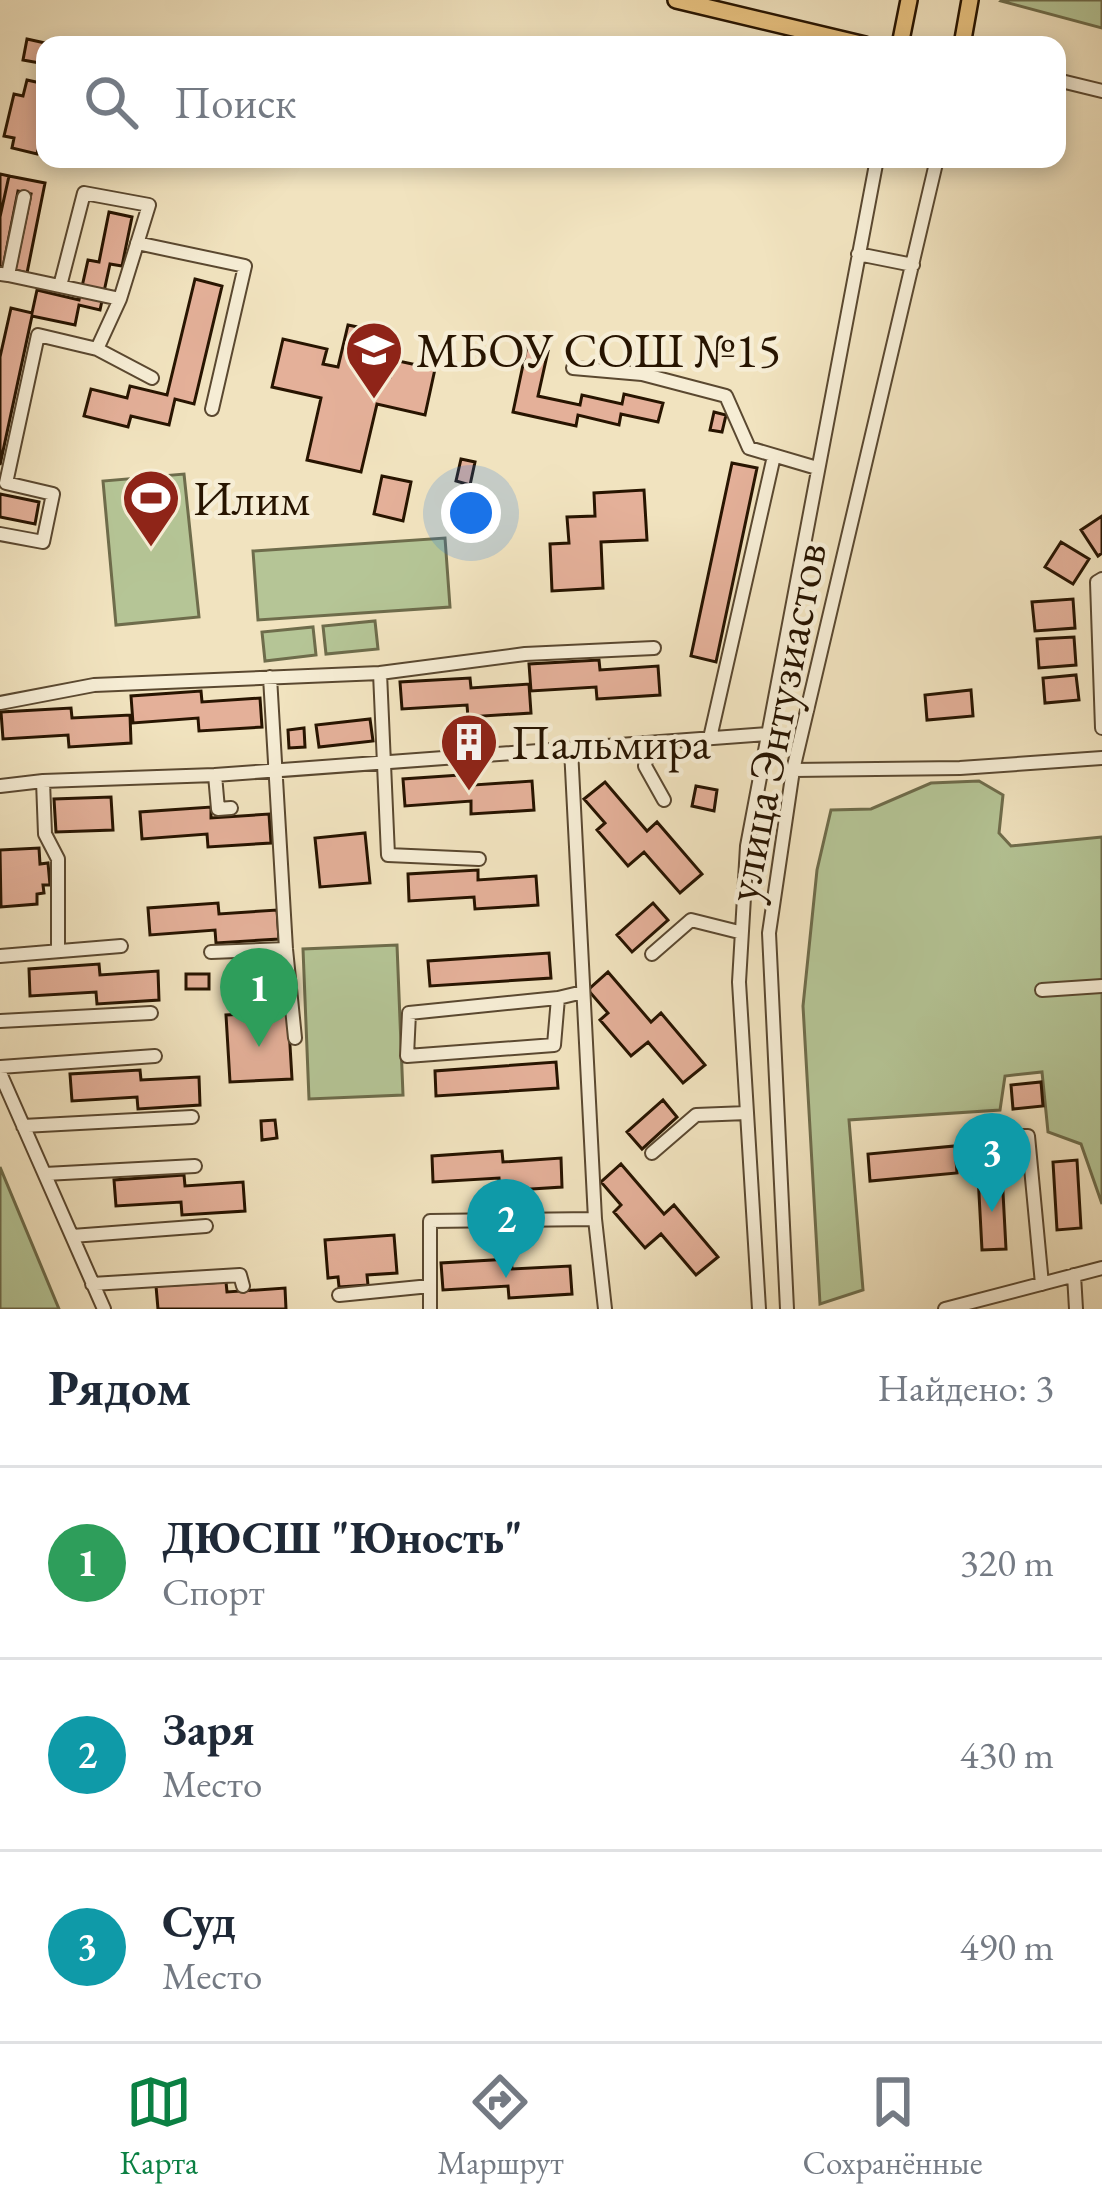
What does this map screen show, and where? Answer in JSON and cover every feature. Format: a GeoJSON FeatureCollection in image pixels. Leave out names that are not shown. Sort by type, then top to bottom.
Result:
{"type":"FeatureCollection","features":[{"type":"Feature","properties":{"kind":"main road"},"geometry":{"type":"LineString","coordinates":[[682,0],[828,36]]}},
{"type":"Feature","properties":{"kind":"main road"},"geometry":{"type":"LineString","coordinates":[[902,36],[909,0]]}},
{"type":"Feature","properties":{"kind":"main road"},"geometry":{"type":"LineString","coordinates":[[967,36],[970,0]]}},
{"type":"Feature","properties":{"kind":"street"},"geometry":{"type":"LineString","coordinates":[[1066,82],[1102,91]]}},
{"type":"Feature","properties":{"kind":"street","name":"улица Энтузиастов"},"geometry":{"type":"LineString","coordinates":[[758,1309],[740,932],[747,846],[875,168]]}},
{"type":"Feature","properties":{"kind":"street","name":"улица Энтузиастов"},"geometry":{"type":"LineString","coordinates":[[788,1309],[769,933],[794,770],[935,168]]}},
{"type":"Feature","properties":{"kind":"street"},"geometry":{"type":"LineString","coordinates":[[60,286],[83,193],[149,206],[120,299],[98,349]]}},
{"type":"Feature","properties":{"kind":"street"},"geometry":{"type":"LineString","coordinates":[[24,197],[4,275],[120,299]]}},
{"type":"Feature","properties":{"kind":"street"},"geometry":{"type":"LineString","coordinates":[[137,243],[245,266],[212,409]]}},
{"type":"Feature","properties":{"kind":"street"},"geometry":{"type":"LineString","coordinates":[[858,254],[913,265]]}},
{"type":"Feature","properties":{"kind":"street"},"geometry":{"type":"LineString","coordinates":[[0,534],[43,542],[53,494],[6,483],[38,335],[98,349],[152,378]]}},
{"type":"Feature","properties":{"kind":"street"},"geometry":{"type":"LineString","coordinates":[[574,368],[642,374],[726,396],[749,448],[817,468]]}},
{"type":"Feature","properties":{"kind":"street"},"geometry":{"type":"LineString","coordinates":[[710,738],[774,455]]}},
{"type":"Feature","properties":{"kind":"street"},"geometry":{"type":"LineString","coordinates":[[1102,579],[1097,582],[1102,728]]}},
{"type":"Feature","properties":{"kind":"street"},"geometry":{"type":"LineString","coordinates":[[0,703],[94,685],[380,673],[524,654],[654,648]]}},
{"type":"Feature","properties":{"kind":"street"},"geometry":{"type":"LineString","coordinates":[[380,673],[388,855],[479,859]]}},
{"type":"Feature","properties":{"kind":"street"},"geometry":{"type":"LineString","coordinates":[[270,677],[295,1038]]}},
{"type":"Feature","properties":{"kind":"street"},"geometry":{"type":"LineString","coordinates":[[0,786],[768,734]]}},
{"type":"Feature","properties":{"kind":"street"},"geometry":{"type":"LineString","coordinates":[[649,742],[645,766],[664,800]]}},
{"type":"Feature","properties":{"kind":"street"},"geometry":{"type":"LineString","coordinates":[[571,749],[595,1220],[605,1309]]}},
{"type":"Feature","properties":{"kind":"street"},"geometry":{"type":"LineString","coordinates":[[794,770],[960,768],[1102,758]]}},
{"type":"Feature","properties":{"kind":"street"},"geometry":{"type":"LineString","coordinates":[[215,775],[218,809],[232,808]]}},
{"type":"Feature","properties":{"kind":"street"},"geometry":{"type":"LineString","coordinates":[[43,781],[45,833],[58,859],[58,951]]}},
{"type":"Feature","properties":{"kind":"street"},"geometry":{"type":"LineString","coordinates":[[652,954],[691,920],[740,932]]}},
{"type":"Feature","properties":{"kind":"street"},"geometry":{"type":"LineString","coordinates":[[0,956],[121,946]]}},
{"type":"Feature","properties":{"kind":"street"},"geometry":{"type":"LineString","coordinates":[[211,952],[286,949]]}},
{"type":"Feature","properties":{"kind":"street"},"geometry":{"type":"LineString","coordinates":[[1042,990],[1102,986]]}},
{"type":"Feature","properties":{"kind":"street"},"geometry":{"type":"LineString","coordinates":[[558,998],[554,1045],[407,1056],[409,1013],[583,992]]}},
{"type":"Feature","properties":{"kind":"street"},"geometry":{"type":"LineString","coordinates":[[0,1021],[151,1013]]}},
{"type":"Feature","properties":{"kind":"street"},"geometry":{"type":"LineString","coordinates":[[104,1309],[0,1070],[155,1056]]}},
{"type":"Feature","properties":{"kind":"street"},"geometry":{"type":"LineString","coordinates":[[652,1153],[696,1115],[747,1113]]}},
{"type":"Feature","properties":{"kind":"street"},"geometry":{"type":"LineString","coordinates":[[23,1126],[192,1118]]}},
{"type":"Feature","properties":{"kind":"street"},"geometry":{"type":"LineString","coordinates":[[986,1136],[1028,1136],[1042,1284]]}},
{"type":"Feature","properties":{"kind":"street"},"geometry":{"type":"LineString","coordinates":[[45,1174],[195,1166]]}},
{"type":"Feature","properties":{"kind":"street"},"geometry":{"type":"LineString","coordinates":[[430,1309],[430,1222],[595,1220]]}},
{"type":"Feature","properties":{"kind":"street"},"geometry":{"type":"LineString","coordinates":[[72,1236],[206,1226]]}},
{"type":"Feature","properties":{"kind":"street"},"geometry":{"type":"LineString","coordinates":[[945,1309],[1102,1268]]}},
{"type":"Feature","properties":{"kind":"street"},"geometry":{"type":"LineString","coordinates":[[92,1284],[240,1275],[244,1286]]}},
{"type":"Feature","properties":{"kind":"street"},"geometry":{"type":"LineString","coordinates":[[1073,1275],[1076,1309]]}},
{"type":"Feature","properties":{"kind":"street"},"geometry":{"type":"LineString","coordinates":[[339,1295],[430,1286]]}},
{"type":"Feature","properties":{"kind":"green space"},"geometry":{"type":"Polygon","coordinates":[[[1002,0],[1102,0],[1102,28],[1001,1],[1002,0]]]}},
{"type":"Feature","properties":{"kind":"green space","name":"Илим"},"geometry":{"type":"Polygon","coordinates":[[[184,474],[199,617],[116,625],[103,481],[184,474]]]}},
{"type":"Feature","properties":{"kind":"green space"},"geometry":{"type":"Polygon","coordinates":[[[445,538],[450,607],[258,620],[253,551],[445,538]]]}},
{"type":"Feature","properties":{"kind":"green space"},"geometry":{"type":"Polygon","coordinates":[[[375,621],[378,649],[326,654],[323,626],[375,621]]]}},
{"type":"Feature","properties":{"kind":"green space"},"geometry":{"type":"Polygon","coordinates":[[[313,627],[316,655],[265,661],[262,632],[313,627]]]}},
{"type":"Feature","properties":{"kind":"green space"},"geometry":{"type":"Polygon","coordinates":[[[979,781],[1003,795],[999,833],[1011,846],[1102,837],[1102,1204],[1081,1144],[1048,1132],[1042,1072],[1005,1076],[1000,1110],[849,1120],[863,1290],[820,1304],[803,1006],[817,870],[831,810],[871,809],[931,783],[979,781]]]}},
{"type":"Feature","properties":{"kind":"green space"},"geometry":{"type":"Polygon","coordinates":[[[397,945],[403,1095],[309,1099],[303,949],[397,945]]]}},
{"type":"Feature","properties":{"kind":"green space"},"geometry":{"type":"Polygon","coordinates":[[[0,1167],[59,1309],[0,1309],[0,1167]]]}},
{"type":"Feature","properties":{"kind":"building"},"geometry":{"type":"Polygon","coordinates":[[[27,39],[36,41],[36,62],[23,60],[27,39]]]}},
{"type":"Feature","properties":{"kind":"building"},"geometry":{"type":"Polygon","coordinates":[[[27,80],[36,82],[36,154],[12,148],[14,138],[4,136],[14,94],[23,96],[27,80]]]}},
{"type":"Feature","properties":{"kind":"building"},"geometry":{"type":"Polygon","coordinates":[[[0,174],[9,176],[0,217],[0,174]]]}},
{"type":"Feature","properties":{"kind":"building"},"geometry":{"type":"Polygon","coordinates":[[[9,176],[45,183],[27,273],[15,270],[31,194],[18,191],[0,267],[0,217],[9,176]]]}},
{"type":"Feature","properties":{"kind":"building"},"geometry":{"type":"Polygon","coordinates":[[[109,212],[132,217],[122,266],[110,264],[100,310],[79,305],[75,325],[32,316],[0,465],[0,357],[11,308],[32,313],[37,290],[79,300],[88,260],[99,262],[109,212]]]}},
{"type":"Feature","properties":{"kind":"building"},"geometry":{"type":"Polygon","coordinates":[[[195,279],[222,286],[194,404],[175,399],[169,425],[131,416],[128,427],[84,416],[91,389],[127,398],[130,386],[167,395],[195,279]]]}},
{"type":"Feature","properties":{"kind":"building","name":"МБОУ СОШ №15"},"geometry":{"type":"Polygon","coordinates":[[[348,325],[382,332],[373,373],[390,377],[394,360],[435,369],[425,415],[377,404],[361,472],[307,460],[321,398],[272,387],[283,339],[327,349],[323,364],[338,367],[348,325]]]}},
{"type":"Feature","properties":{"kind":"building"},"geometry":{"type":"Polygon","coordinates":[[[527,346],[548,351],[538,396],[580,405],[582,395],[622,404],[624,394],[663,403],[658,422],[621,414],[619,425],[578,415],[576,426],[513,412],[527,346]]]}},
{"type":"Feature","properties":{"kind":"building"},"geometry":{"type":"Polygon","coordinates":[[[714,412],[726,415],[722,432],[710,430],[714,412]]]}},
{"type":"Feature","properties":{"kind":"building"},"geometry":{"type":"Polygon","coordinates":[[[461,459],[475,462],[470,485],[456,481],[461,459]]]}},
{"type":"Feature","properties":{"kind":"building"},"geometry":{"type":"Polygon","coordinates":[[[732,463],[757,468],[716,662],[691,656],[732,463]]]}},
{"type":"Feature","properties":{"kind":"building"},"geometry":{"type":"Polygon","coordinates":[[[382,476],[411,482],[403,521],[374,514],[382,476]]]}},
{"type":"Feature","properties":{"kind":"building"},"geometry":{"type":"Polygon","coordinates":[[[644,490],[647,540],[601,542],[603,588],[552,591],[550,544],[569,543],[567,517],[595,516],[594,493],[644,490]]]}},
{"type":"Feature","properties":{"kind":"building"},"geometry":{"type":"Polygon","coordinates":[[[0,494],[39,502],[35,524],[0,517],[0,494]]]}},
{"type":"Feature","properties":{"kind":"building"},"geometry":{"type":"Polygon","coordinates":[[[1102,516],[1102,553],[1098,556],[1081,530],[1102,516]]]}},
{"type":"Feature","properties":{"kind":"building"},"geometry":{"type":"Polygon","coordinates":[[[1061,542],[1089,559],[1073,584],[1045,567],[1061,542]]]}},
{"type":"Feature","properties":{"kind":"building"},"geometry":{"type":"Polygon","coordinates":[[[1073,599],[1075,628],[1035,631],[1032,602],[1073,599]]]}},
{"type":"Feature","properties":{"kind":"building"},"geometry":{"type":"Polygon","coordinates":[[[1074,637],[1076,665],[1039,668],[1037,639],[1074,637]]]}},
{"type":"Feature","properties":{"kind":"building"},"geometry":{"type":"Polygon","coordinates":[[[599,660],[600,670],[658,666],[660,695],[597,699],[596,687],[531,691],[529,664],[599,660]]]}},
{"type":"Feature","properties":{"kind":"building"},"geometry":{"type":"Polygon","coordinates":[[[1076,675],[1079,700],[1045,703],[1043,678],[1076,675]]]}},
{"type":"Feature","properties":{"kind":"building"},"geometry":{"type":"Polygon","coordinates":[[[470,678],[471,688],[529,684],[531,713],[468,717],[467,705],[402,709],[400,682],[470,678]]]}},
{"type":"Feature","properties":{"kind":"building"},"geometry":{"type":"Polygon","coordinates":[[[971,690],[973,716],[927,720],[925,695],[971,690]]]}},
{"type":"Feature","properties":{"kind":"building"},"geometry":{"type":"Polygon","coordinates":[[[201,691],[202,702],[260,698],[262,727],[199,731],[198,718],[133,723],[131,696],[201,691]]]}},
{"type":"Feature","properties":{"kind":"building"},"geometry":{"type":"Polygon","coordinates":[[[71,708],[72,718],[130,715],[131,743],[69,747],[68,735],[3,739],[1,712],[71,708]]]}},
{"type":"Feature","properties":{"kind":"building"},"geometry":{"type":"Polygon","coordinates":[[[370,719],[373,741],[319,747],[316,725],[370,719]]]}},
{"type":"Feature","properties":{"kind":"building"},"geometry":{"type":"Polygon","coordinates":[[[304,728],[305,747],[289,748],[288,730],[304,728]]]}},
{"type":"Feature","properties":{"kind":"building","name":"Пальмира"},"geometry":{"type":"Polygon","coordinates":[[[474,774],[474,785],[532,781],[534,810],[471,814],[471,801],[405,806],[403,779],[474,774]]]}},
{"type":"Feature","properties":{"kind":"building"},"geometry":{"type":"Polygon","coordinates":[[[605,782],[647,831],[657,822],[702,874],[680,893],[644,852],[628,866],[597,830],[605,823],[584,799],[605,782]]]}},
{"type":"Feature","properties":{"kind":"building"},"geometry":{"type":"Polygon","coordinates":[[[696,786],[717,790],[714,811],[692,806],[696,786]]]}},
{"type":"Feature","properties":{"kind":"building"},"geometry":{"type":"Polygon","coordinates":[[[111,797],[113,830],[56,832],[54,799],[111,797]]]}},
{"type":"Feature","properties":{"kind":"building"},"geometry":{"type":"Polygon","coordinates":[[[211,807],[211,818],[269,814],[271,843],[208,847],[207,834],[142,839],[140,812],[211,807]]]}},
{"type":"Feature","properties":{"kind":"building"},"geometry":{"type":"Polygon","coordinates":[[[365,833],[370,883],[320,887],[315,838],[365,833]]]}},
{"type":"Feature","properties":{"kind":"building"},"geometry":{"type":"Polygon","coordinates":[[[39,848],[40,864],[48,863],[50,885],[43,885],[37,904],[1,907],[0,850],[39,848]]]}},
{"type":"Feature","properties":{"kind":"building"},"geometry":{"type":"Polygon","coordinates":[[[478,870],[478,880],[536,876],[538,905],[475,909],[474,897],[409,901],[408,874],[478,870]]]}},
{"type":"Feature","properties":{"kind":"building"},"geometry":{"type":"Polygon","coordinates":[[[218,903],[219,914],[277,910],[279,939],[216,943],[215,930],[150,935],[148,908],[218,903]]]}},
{"type":"Feature","properties":{"kind":"building"},"geometry":{"type":"Polygon","coordinates":[[[653,903],[668,920],[632,952],[617,935],[653,903]]]}},
{"type":"Feature","properties":{"kind":"building"},"geometry":{"type":"Polygon","coordinates":[[[549,953],[551,978],[430,986],[428,961],[549,953]]]}},
{"type":"Feature","properties":{"kind":"building"},"geometry":{"type":"Polygon","coordinates":[[[99,964],[100,975],[158,971],[159,1000],[97,1004],[96,992],[30,996],[29,969],[99,964]]]}},
{"type":"Feature","properties":{"kind":"building"},"geometry":{"type":"Polygon","coordinates":[[[608,972],[651,1022],[661,1013],[705,1065],[683,1083],[648,1042],[631,1056],[600,1020],[608,1013],[588,990],[608,972]]]}},
{"type":"Feature","properties":{"kind":"building"},"geometry":{"type":"Polygon","coordinates":[[[186,974],[209,974],[209,989],[186,989],[186,974]]]}},
{"type":"Feature","properties":{"kind":"building"},"geometry":{"type":"Polygon","coordinates":[[[288,1012],[292,1079],[230,1082],[226,1015],[288,1012]]]}},
{"type":"Feature","properties":{"kind":"building"},"geometry":{"type":"Polygon","coordinates":[[[556,1062],[558,1088],[436,1096],[435,1071],[556,1062]]]}},
{"type":"Feature","properties":{"kind":"building"},"geometry":{"type":"Polygon","coordinates":[[[140,1070],[141,1080],[199,1077],[200,1105],[138,1109],[137,1097],[72,1101],[70,1074],[140,1070]]]}},
{"type":"Feature","properties":{"kind":"building"},"geometry":{"type":"Polygon","coordinates":[[[1041,1082],[1043,1106],[1013,1109],[1011,1085],[1041,1082]]]}},
{"type":"Feature","properties":{"kind":"building"},"geometry":{"type":"Polygon","coordinates":[[[663,1100],[677,1117],[642,1149],[627,1132],[663,1100]]]}},
{"type":"Feature","properties":{"kind":"building"},"geometry":{"type":"Polygon","coordinates":[[[275,1120],[277,1138],[262,1140],[261,1121],[275,1120]]]}},
{"type":"Feature","properties":{"kind":"building"},"geometry":{"type":"Polygon","coordinates":[[[955,1146],[957,1173],[870,1181],[868,1154],[955,1146]]]}},
{"type":"Feature","properties":{"kind":"building"},"geometry":{"type":"Polygon","coordinates":[[[502,1151],[503,1162],[561,1158],[562,1187],[500,1191],[499,1178],[433,1182],[432,1156],[502,1151]]]}},
{"type":"Feature","properties":{"kind":"building"},"geometry":{"type":"Polygon","coordinates":[[[1077,1160],[1081,1228],[1057,1230],[1053,1162],[1077,1160]]]}},
{"type":"Feature","properties":{"kind":"building"},"geometry":{"type":"Polygon","coordinates":[[[621,1164],[664,1214],[674,1205],[718,1257],[696,1275],[661,1234],[645,1248],[614,1212],[621,1205],[601,1182],[621,1164]]]}},
{"type":"Feature","properties":{"kind":"building"},"geometry":{"type":"Polygon","coordinates":[[[1002,1174],[1006,1249],[982,1250],[978,1175],[1002,1174]]]}},
{"type":"Feature","properties":{"kind":"building"},"geometry":{"type":"Polygon","coordinates":[[[184,1175],[185,1186],[243,1182],[245,1211],[182,1215],[181,1202],[116,1206],[114,1180],[184,1175]]]}},
{"type":"Feature","properties":{"kind":"building"},"geometry":{"type":"Polygon","coordinates":[[[394,1235],[397,1273],[367,1275],[368,1285],[339,1287],[338,1277],[328,1278],[325,1240],[394,1235]]]}},
{"type":"Feature","properties":{"kind":"building"},"geometry":{"type":"Polygon","coordinates":[[[511,1259],[512,1269],[570,1266],[572,1294],[509,1298],[508,1286],[443,1290],[441,1263],[511,1259]]]}},
{"type":"Feature","properties":{"kind":"building"},"geometry":{"type":"Polygon","coordinates":[[[226,1282],[227,1292],[285,1288],[286,1309],[158,1309],[156,1286],[226,1282]]]}},
{"type":"Feature","properties":{"kind":"place","name":"МБОУ СОШ №15"},"geometry":{"type":"Point","coordinates":[374,401]}},
{"type":"Feature","properties":{"kind":"place","name":"Илим"},"geometry":{"type":"Point","coordinates":[151,549]}},
{"type":"Feature","properties":{"kind":"place","name":"Пальмира"},"geometry":{"type":"Point","coordinates":[469,793]}},
{"type":"Feature","properties":{"kind":"place","name":"ДЮСШ \"Юность\""},"geometry":{"type":"Point","coordinates":[259,1047]}},
{"type":"Feature","properties":{"kind":"place","name":"Суд"},"geometry":{"type":"Point","coordinates":[992,1212]}},
{"type":"Feature","properties":{"kind":"place","name":"Заря"},"geometry":{"type":"Point","coordinates":[506,1278]}}]}
